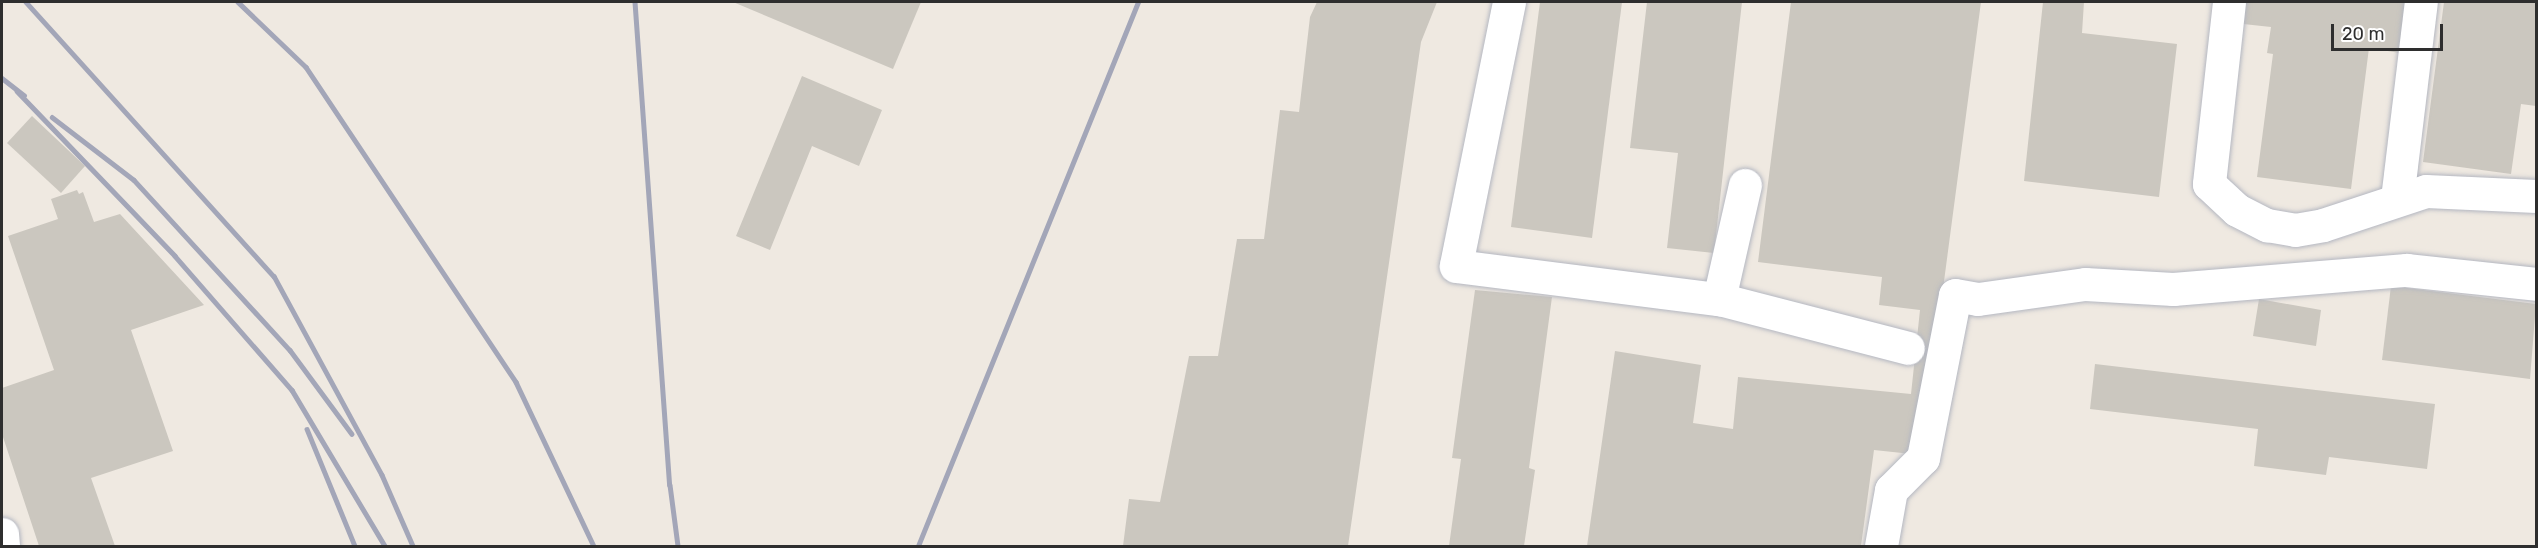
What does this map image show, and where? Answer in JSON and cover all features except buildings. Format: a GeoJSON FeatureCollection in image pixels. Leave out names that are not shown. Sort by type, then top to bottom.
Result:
{"type":"FeatureCollection","features":[{"type":"Feature","properties":{"kind":"lane"},"geometry":{"type":"LineString","coordinates":[[1509,2],[1456,266],[1719,299],[1908,348]]}},
{"type":"Feature","properties":{"kind":"lane"},"geometry":{"type":"LineString","coordinates":[[2397,199],[2421,2]]}},
{"type":"Feature","properties":{"kind":"lane"},"geometry":{"type":"LineString","coordinates":[[2229,3],[2209,184],[2237,210],[2267,225],[2295,230],[2323,225],[2426,191],[2536,196]]}},
{"type":"Feature","properties":{"kind":"lane"},"geometry":{"type":"LineString","coordinates":[[1719,299],[1744,185]]}},
{"type":"Feature","properties":{"kind":"lane"},"geometry":{"type":"LineString","coordinates":[[1881,546],[1891,490],[1923,458],[1955,295],[1978,299],[2085,284],[2173,289],[2406,270],[2536,284]]}},
{"type":"Feature","properties":{"kind":"lane"},"geometry":{"type":"LineString","coordinates":[[2,534],[3,546]]}},
{"type":"Feature","properties":{"kind":"railway"},"geometry":{"type":"LineString","coordinates":[[26,2],[274,276],[382,475],[413,546]]}},
{"type":"Feature","properties":{"kind":"railway"},"geometry":{"type":"LineString","coordinates":[[238,2],[306,67],[516,382],[594,546]]}},
{"type":"Feature","properties":{"kind":"railway"},"geometry":{"type":"LineString","coordinates":[[635,2],[670,485],[678,546]]}},
{"type":"Feature","properties":{"kind":"railway"},"geometry":{"type":"LineString","coordinates":[[918,546],[1138,2]]}},
{"type":"Feature","properties":{"kind":"railway"},"geometry":{"type":"LineString","coordinates":[[2,78],[24,95]]}},
{"type":"Feature","properties":{"kind":"railway"},"geometry":{"type":"LineString","coordinates":[[17,91],[175,256],[292,390],[385,546]]}},
{"type":"Feature","properties":{"kind":"railway"},"geometry":{"type":"LineString","coordinates":[[52,117],[134,180],[290,350],[352,434]]}},
{"type":"Feature","properties":{"kind":"railway"},"geometry":{"type":"LineString","coordinates":[[307,429],[355,546]]}}]}
